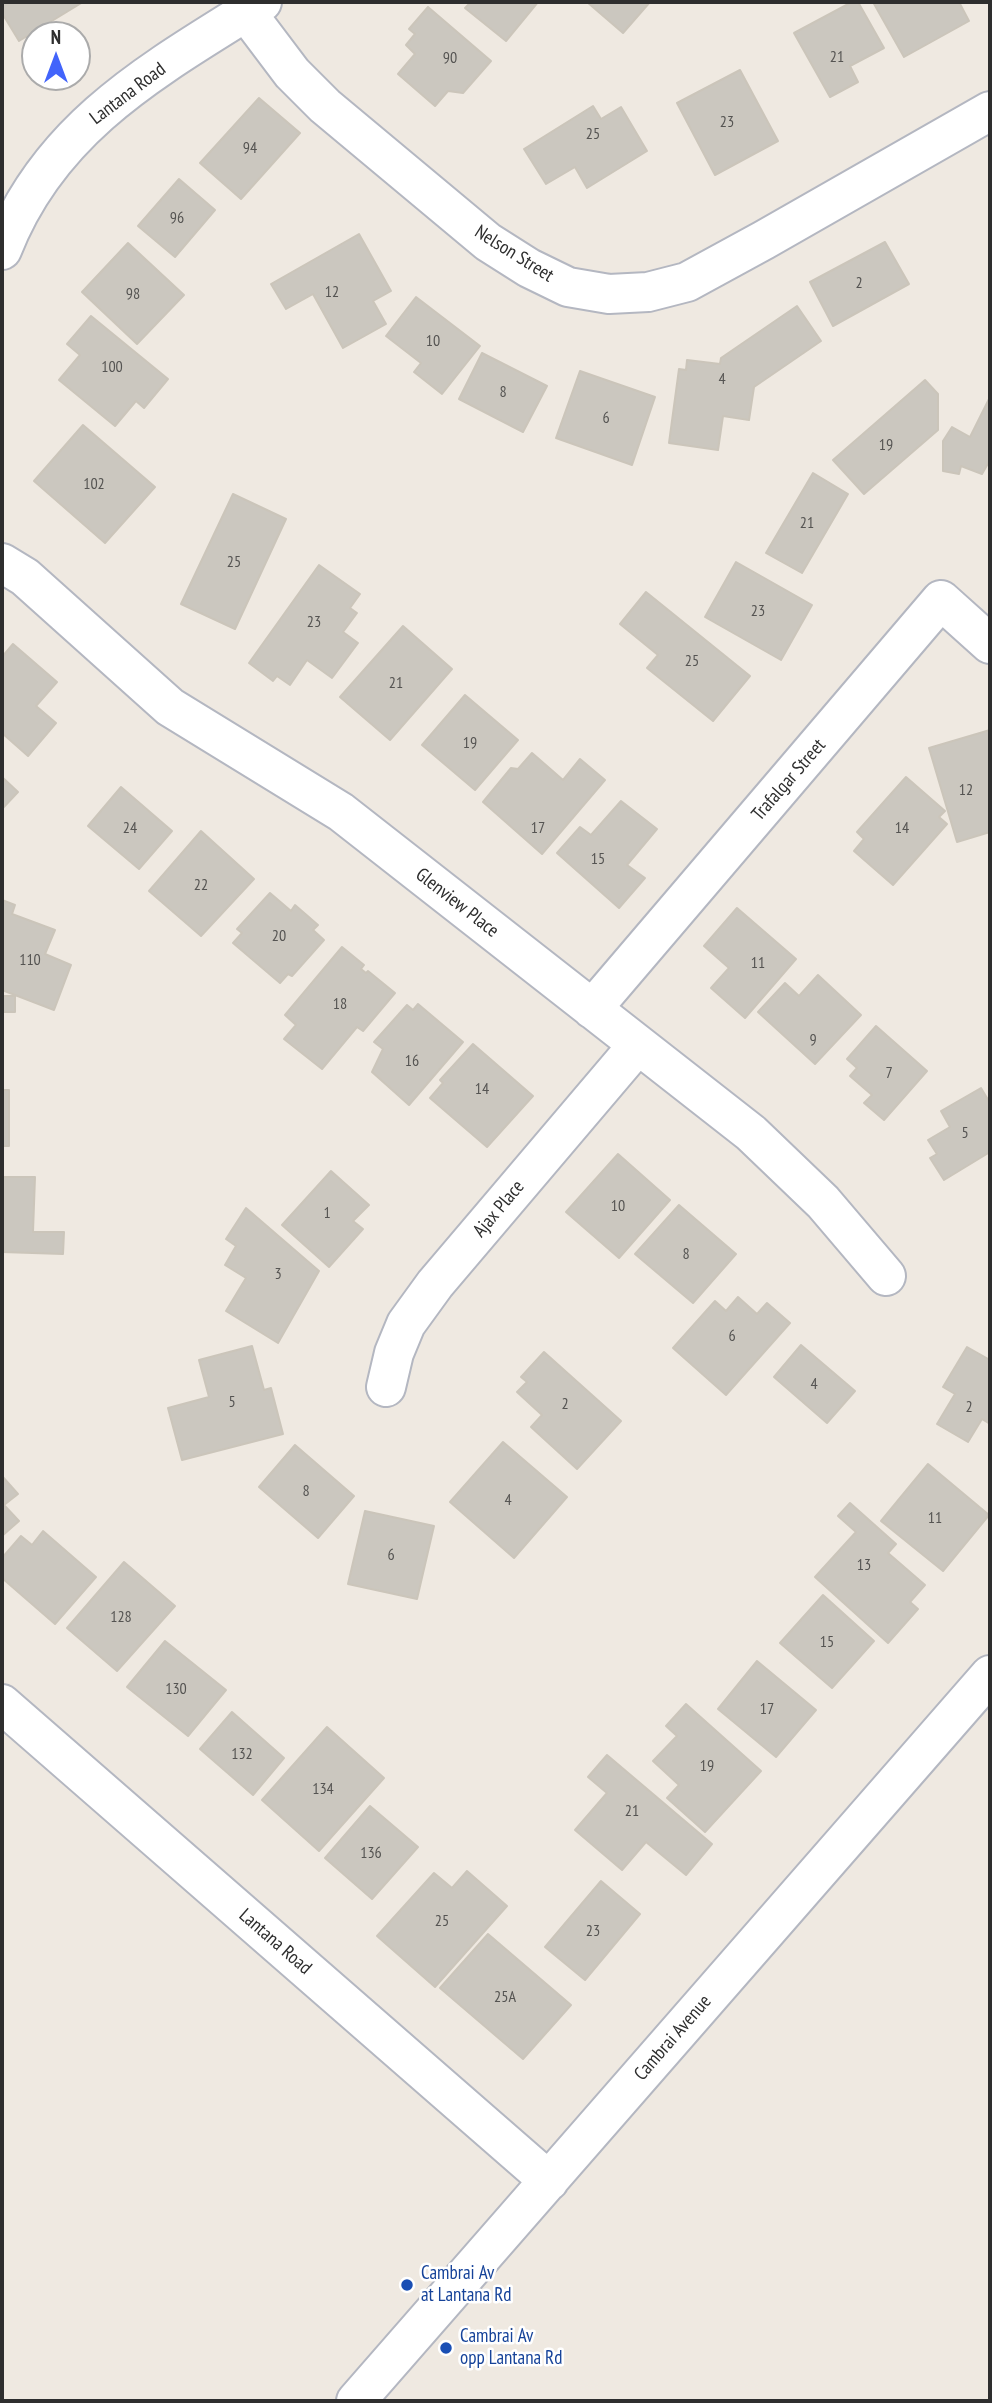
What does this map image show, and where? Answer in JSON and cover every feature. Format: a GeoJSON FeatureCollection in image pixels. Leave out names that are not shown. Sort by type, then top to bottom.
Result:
{"type":"FeatureCollection","features":[{"type":"Feature","properties":{"kind":"street","name":"Nelson Street"},"geometry":{"type":"LineString","coordinates":[[254,7],[292,73],[325,106],[488,242],[529,268],[568,288],[609,294],[649,292],[687,282],[990,111]]}},
{"type":"Feature","properties":{"kind":"street","name":"Lantana Road"},"geometry":{"type":"LineString","coordinates":[[2,250],[13,222],[31,190],[98,113],[139,81],[254,7]]}},
{"type":"Feature","properties":{"kind":"street","name":"Glenview Place"},"geometry":{"type":"LineString","coordinates":[[2,562],[25,577],[170,707],[341,812],[751,1133],[823,1202],[886,1276]]}},
{"type":"Feature","properties":{"kind":"street","name":"Trafalgar Street"},"geometry":{"type":"LineString","coordinates":[[592,1009],[942,600],[990,644]]}},
{"type":"Feature","properties":{"kind":"street","name":"Ajax Place"},"geometry":{"type":"LineString","coordinates":[[386,1387],[394,1353],[406,1324],[435,1284],[637,1046]]}},
{"type":"Feature","properties":{"kind":"street","name":"Cambrai Avenue"},"geometry":{"type":"LineString","coordinates":[[356,2401],[990,1675]]}},
{"type":"Feature","properties":{"kind":"street","name":"Lantana Road"},"geometry":{"type":"LineString","coordinates":[[2,1704],[549,2181]]}},
{"type":"Feature","properties":{"kind":"building"},"geometry":{"type":"Polygon","coordinates":[[[2,2],[83,2],[52,21],[21,21],[19,41],[2,13],[2,2]]]}},
{"type":"Feature","properties":{"kind":"building"},"geometry":{"type":"Polygon","coordinates":[[[471,2],[538,2],[506,41],[465,8],[471,2]]]}},
{"type":"Feature","properties":{"kind":"building"},"geometry":{"type":"Polygon","coordinates":[[[587,2],[650,2],[623,33],[587,2]]]}},
{"type":"Feature","properties":{"kind":"building"},"geometry":{"type":"Polygon","coordinates":[[[852,2],[858,2],[884,48],[850,66],[858,82],[830,97],[794,33],[852,2]]]}},
{"type":"Feature","properties":{"kind":"building"},"geometry":{"type":"Polygon","coordinates":[[[873,2],[959,2],[969,21],[904,57],[873,2]]]}},
{"type":"Feature","properties":{"kind":"building"},"geometry":{"type":"Polygon","coordinates":[[[428,7],[491,61],[463,93],[448,91],[435,106],[398,74],[415,54],[406,45],[415,34],[409,29],[428,7]]]}},
{"type":"Feature","properties":{"kind":"building"},"geometry":{"type":"Polygon","coordinates":[[[740,70],[778,141],[715,175],[677,103],[740,70]]]}},
{"type":"Feature","properties":{"kind":"building"},"geometry":{"type":"Polygon","coordinates":[[[259,98],[300,133],[241,199],[200,163],[259,98]]]}},
{"type":"Feature","properties":{"kind":"building"},"geometry":{"type":"Polygon","coordinates":[[[593,106],[601,119],[621,107],[647,151],[587,188],[575,167],[546,184],[524,149],[593,106]]]}},
{"type":"Feature","properties":{"kind":"building"},"geometry":{"type":"Polygon","coordinates":[[[179,179],[215,210],[175,257],[138,226],[179,179]]]}},
{"type":"Feature","properties":{"kind":"building"},"geometry":{"type":"Polygon","coordinates":[[[359,234],[391,291],[373,301],[386,324],[343,348],[313,294],[286,309],[271,284],[359,234]]]}},
{"type":"Feature","properties":{"kind":"building"},"geometry":{"type":"Polygon","coordinates":[[[885,242],[909,284],[833,326],[810,282],[885,242]]]}},
{"type":"Feature","properties":{"kind":"building"},"geometry":{"type":"Polygon","coordinates":[[[128,243],[184,295],[137,344],[82,292],[128,243]]]}},
{"type":"Feature","properties":{"kind":"building"},"geometry":{"type":"Polygon","coordinates":[[[416,297],[480,346],[442,394],[414,372],[421,363],[386,336],[416,297]]]}},
{"type":"Feature","properties":{"kind":"building"},"geometry":{"type":"Polygon","coordinates":[[[797,306],[821,341],[754,387],[749,420],[723,416],[718,450],[669,443],[679,369],[686,370],[687,360],[720,364],[721,358],[797,306]]]}},
{"type":"Feature","properties":{"kind":"building"},"geometry":{"type":"Polygon","coordinates":[[[91,316],[168,379],[144,408],[136,401],[115,426],[59,380],[80,355],[67,344],[91,316]]]}},
{"type":"Feature","properties":{"kind":"building"},"geometry":{"type":"Polygon","coordinates":[[[482,353],[547,386],[523,432],[459,399],[482,353]]]}},
{"type":"Feature","properties":{"kind":"building"},"geometry":{"type":"Polygon","coordinates":[[[580,371],[655,397],[632,465],[556,438],[580,371]]]}},
{"type":"Feature","properties":{"kind":"building"},"geometry":{"type":"Polygon","coordinates":[[[925,380],[938,394],[938,430],[864,494],[833,460],[925,380]]]}},
{"type":"Feature","properties":{"kind":"building"},"geometry":{"type":"Polygon","coordinates":[[[990,397],[990,460],[982,474],[961,466],[959,474],[943,471],[943,441],[952,427],[970,437],[990,397]]]}},
{"type":"Feature","properties":{"kind":"building"},"geometry":{"type":"Polygon","coordinates":[[[83,425],[155,487],[105,543],[34,481],[83,425]]]}},
{"type":"Feature","properties":{"kind":"building"},"geometry":{"type":"Polygon","coordinates":[[[813,473],[848,494],[802,573],[766,553],[813,473]]]}},
{"type":"Feature","properties":{"kind":"building"},"geometry":{"type":"Polygon","coordinates":[[[233,494],[286,519],[235,629],[181,604],[233,494]]]}},
{"type":"Feature","properties":{"kind":"building"},"geometry":{"type":"Polygon","coordinates":[[[736,562],[812,605],[781,660],[705,617],[736,562]]]}},
{"type":"Feature","properties":{"kind":"building"},"geometry":{"type":"Polygon","coordinates":[[[319,565],[360,594],[350,608],[357,613],[343,632],[358,643],[332,678],[307,660],[290,685],[277,676],[273,681],[249,663],[319,565]]]}},
{"type":"Feature","properties":{"kind":"building"},"geometry":{"type":"Polygon","coordinates":[[[646,592],[750,676],[713,721],[647,668],[658,655],[620,624],[646,592]]]}},
{"type":"Feature","properties":{"kind":"building"},"geometry":{"type":"Polygon","coordinates":[[[403,626],[452,669],[390,740],[340,697],[403,626]]]}},
{"type":"Feature","properties":{"kind":"building"},"geometry":{"type":"Polygon","coordinates":[[[13,644],[57,682],[36,706],[56,723],[28,756],[2,733],[2,657],[13,644]]]}},
{"type":"Feature","properties":{"kind":"building"},"geometry":{"type":"Polygon","coordinates":[[[465,695],[518,740],[475,790],[422,745],[465,695]]]}},
{"type":"Feature","properties":{"kind":"building"},"geometry":{"type":"Polygon","coordinates":[[[990,730],[990,832],[957,842],[929,748],[990,730]]]}},
{"type":"Feature","properties":{"kind":"building"},"geometry":{"type":"Polygon","coordinates":[[[532,753],[563,780],[580,759],[605,780],[542,854],[483,802],[511,768],[518,769],[532,753]]]}},
{"type":"Feature","properties":{"kind":"building"},"geometry":{"type":"Polygon","coordinates":[[[2,777],[18,792],[2,809],[2,777]]]}},
{"type":"Feature","properties":{"kind":"building"},"geometry":{"type":"Polygon","coordinates":[[[906,777],[945,811],[939,817],[947,824],[893,885],[854,851],[864,839],[857,832],[906,777]]]}},
{"type":"Feature","properties":{"kind":"building"},"geometry":{"type":"Polygon","coordinates":[[[121,787],[172,831],[139,869],[88,826],[121,787]]]}},
{"type":"Feature","properties":{"kind":"building"},"geometry":{"type":"Polygon","coordinates":[[[621,801],[657,829],[627,865],[645,878],[619,908],[557,853],[580,827],[591,835],[621,801]]]}},
{"type":"Feature","properties":{"kind":"building"},"geometry":{"type":"Polygon","coordinates":[[[201,831],[254,879],[201,936],[149,891],[201,831]]]}},
{"type":"Feature","properties":{"kind":"building"},"geometry":{"type":"Polygon","coordinates":[[[270,893],[291,911],[295,905],[318,925],[313,930],[324,940],[292,976],[288,974],[280,983],[233,943],[242,933],[237,929],[270,893]]]}},
{"type":"Feature","properties":{"kind":"building"},"geometry":{"type":"Polygon","coordinates":[[[2,900],[15,905],[12,914],[55,930],[45,954],[71,965],[54,1010],[2,990],[2,900]]]}},
{"type":"Feature","properties":{"kind":"building"},"geometry":{"type":"Polygon","coordinates":[[[737,908],[796,959],[745,1018],[711,988],[729,968],[704,946],[737,908]]]}},
{"type":"Feature","properties":{"kind":"building"},"geometry":{"type":"Polygon","coordinates":[[[342,947],[364,965],[361,969],[366,973],[368,971],[395,993],[363,1031],[357,1027],[322,1069],[284,1039],[296,1025],[285,1015],[342,947]]]}},
{"type":"Feature","properties":{"kind":"building"},"geometry":{"type":"Polygon","coordinates":[[[818,975],[861,1015],[815,1064],[758,1012],[785,983],[799,996],[818,975]]]}},
{"type":"Feature","properties":{"kind":"building"},"geometry":{"type":"Polygon","coordinates":[[[2,996],[15,996],[15,1012],[2,1012],[2,996]]]}},
{"type":"Feature","properties":{"kind":"building"},"geometry":{"type":"Polygon","coordinates":[[[418,1004],[463,1042],[409,1105],[372,1072],[383,1049],[374,1042],[407,1005],[413,1010],[418,1004]]]}},
{"type":"Feature","properties":{"kind":"building"},"geometry":{"type":"Polygon","coordinates":[[[876,1026],[927,1071],[884,1120],[864,1103],[872,1095],[850,1076],[857,1068],[847,1059],[876,1026]]]}},
{"type":"Feature","properties":{"kind":"building"},"geometry":{"type":"Polygon","coordinates":[[[473,1044],[533,1096],[487,1147],[430,1098],[443,1083],[440,1080],[473,1044]]]}},
{"type":"Feature","properties":{"kind":"building"},"geometry":{"type":"Polygon","coordinates":[[[981,1088],[990,1103],[990,1152],[944,1180],[930,1158],[937,1154],[928,1140],[950,1127],[941,1111],[981,1088]]]}},
{"type":"Feature","properties":{"kind":"building"},"geometry":{"type":"Polygon","coordinates":[[[2,1090],[9,1090],[9,1146],[2,1146],[2,1090]]]}},
{"type":"Feature","properties":{"kind":"building"},"geometry":{"type":"Polygon","coordinates":[[[618,1154],[670,1200],[619,1258],[566,1212],[618,1154]]]}},
{"type":"Feature","properties":{"kind":"building"},"geometry":{"type":"Polygon","coordinates":[[[331,1171],[369,1205],[353,1221],[363,1229],[329,1267],[282,1225],[331,1171]]]}},
{"type":"Feature","properties":{"kind":"building"},"geometry":{"type":"Polygon","coordinates":[[[2,1177],[35,1177],[33,1232],[64,1232],[63,1254],[2,1252],[2,1177]]]}},
{"type":"Feature","properties":{"kind":"building"},"geometry":{"type":"Polygon","coordinates":[[[679,1205],[736,1254],[693,1303],[635,1254],[679,1205]]]}},
{"type":"Feature","properties":{"kind":"building"},"geometry":{"type":"Polygon","coordinates":[[[246,1208],[319,1271],[278,1343],[226,1311],[246,1278],[225,1265],[236,1246],[226,1239],[246,1208]]]}},
{"type":"Feature","properties":{"kind":"building"},"geometry":{"type":"Polygon","coordinates":[[[738,1297],[757,1314],[767,1303],[790,1323],[726,1395],[673,1348],[715,1301],[726,1311],[738,1297]]]}},
{"type":"Feature","properties":{"kind":"building"},"geometry":{"type":"Polygon","coordinates":[[[801,1345],[855,1391],[827,1423],[774,1377],[801,1345]]]}},
{"type":"Feature","properties":{"kind":"building"},"geometry":{"type":"Polygon","coordinates":[[[252,1346],[264,1390],[271,1388],[283,1434],[182,1460],[168,1408],[209,1397],[199,1360],[252,1346]]]}},
{"type":"Feature","properties":{"kind":"building"},"geometry":{"type":"Polygon","coordinates":[[[967,1347],[990,1360],[990,1424],[982,1419],[968,1442],[937,1424],[955,1394],[943,1387],[967,1347]]]}},
{"type":"Feature","properties":{"kind":"building"},"geometry":{"type":"Polygon","coordinates":[[[544,1352],[621,1421],[577,1469],[531,1427],[542,1415],[517,1392],[527,1382],[521,1377],[544,1352]]]}},
{"type":"Feature","properties":{"kind":"building"},"geometry":{"type":"Polygon","coordinates":[[[503,1442],[567,1497],[514,1558],[450,1502],[503,1442]]]}},
{"type":"Feature","properties":{"kind":"building"},"geometry":{"type":"Polygon","coordinates":[[[295,1445],[354,1496],[318,1538],[259,1487],[295,1445]]]}},
{"type":"Feature","properties":{"kind":"building"},"geometry":{"type":"Polygon","coordinates":[[[928,1464],[989,1515],[943,1571],[881,1521],[928,1464]]]}},
{"type":"Feature","properties":{"kind":"building"},"geometry":{"type":"Polygon","coordinates":[[[2,1476],[18,1494],[4,1505],[19,1521],[2,1536],[2,1476]]]}},
{"type":"Feature","properties":{"kind":"building"},"geometry":{"type":"Polygon","coordinates":[[[850,1503],[896,1544],[888,1553],[925,1585],[910,1602],[918,1609],[888,1643],[815,1577],[856,1532],[838,1516],[850,1503]]]}},
{"type":"Feature","properties":{"kind":"building"},"geometry":{"type":"Polygon","coordinates":[[[365,1511],[434,1526],[417,1599],[348,1584],[365,1511]]]}},
{"type":"Feature","properties":{"kind":"building"},"geometry":{"type":"Polygon","coordinates":[[[43,1531],[96,1577],[55,1624],[2,1578],[2,1558],[21,1536],[32,1545],[43,1531]]]}},
{"type":"Feature","properties":{"kind":"building"},"geometry":{"type":"Polygon","coordinates":[[[124,1562],[175,1606],[117,1671],[67,1628],[124,1562]]]}},
{"type":"Feature","properties":{"kind":"building"},"geometry":{"type":"Polygon","coordinates":[[[823,1595],[874,1641],[832,1688],[780,1643],[823,1595]]]}},
{"type":"Feature","properties":{"kind":"building"},"geometry":{"type":"Polygon","coordinates":[[[165,1641],[226,1690],[188,1736],[127,1687],[165,1641]]]}},
{"type":"Feature","properties":{"kind":"building"},"geometry":{"type":"Polygon","coordinates":[[[757,1661],[816,1710],[776,1757],[718,1709],[757,1661]]]}},
{"type":"Feature","properties":{"kind":"building"},"geometry":{"type":"Polygon","coordinates":[[[686,1704],[761,1771],[705,1832],[667,1798],[679,1785],[653,1761],[677,1736],[666,1726],[686,1704]]]}},
{"type":"Feature","properties":{"kind":"building"},"geometry":{"type":"Polygon","coordinates":[[[232,1712],[284,1758],[253,1795],[200,1749],[232,1712]]]}},
{"type":"Feature","properties":{"kind":"building"},"geometry":{"type":"Polygon","coordinates":[[[327,1727],[384,1778],[319,1851],[262,1800],[327,1727]]]}},
{"type":"Feature","properties":{"kind":"building"},"geometry":{"type":"Polygon","coordinates":[[[607,1755],[712,1844],[686,1875],[646,1842],[622,1870],[575,1830],[607,1793],[588,1777],[607,1755]]]}},
{"type":"Feature","properties":{"kind":"building"},"geometry":{"type":"Polygon","coordinates":[[[370,1806],[418,1847],[372,1899],[325,1858],[370,1806]]]}},
{"type":"Feature","properties":{"kind":"building"},"geometry":{"type":"Polygon","coordinates":[[[467,1871],[507,1906],[435,1987],[377,1936],[434,1873],[452,1888],[467,1871]]]}},
{"type":"Feature","properties":{"kind":"building"},"geometry":{"type":"Polygon","coordinates":[[[601,1881],[640,1914],[585,1980],[545,1947],[601,1881]]]}},
{"type":"Feature","properties":{"kind":"building"},"geometry":{"type":"Polygon","coordinates":[[[488,1934],[571,2005],[523,2059],[440,1988],[488,1934]]]}},
{"type":"Feature","properties":{"kind":"place","name":"Cambrai Av at Lantana Rd"},"geometry":{"type":"Point","coordinates":[407,2285]}},
{"type":"Feature","properties":{"kind":"place","name":"Cambrai Av opp Lantana Rd"},"geometry":{"type":"Point","coordinates":[446,2348]}}]}
